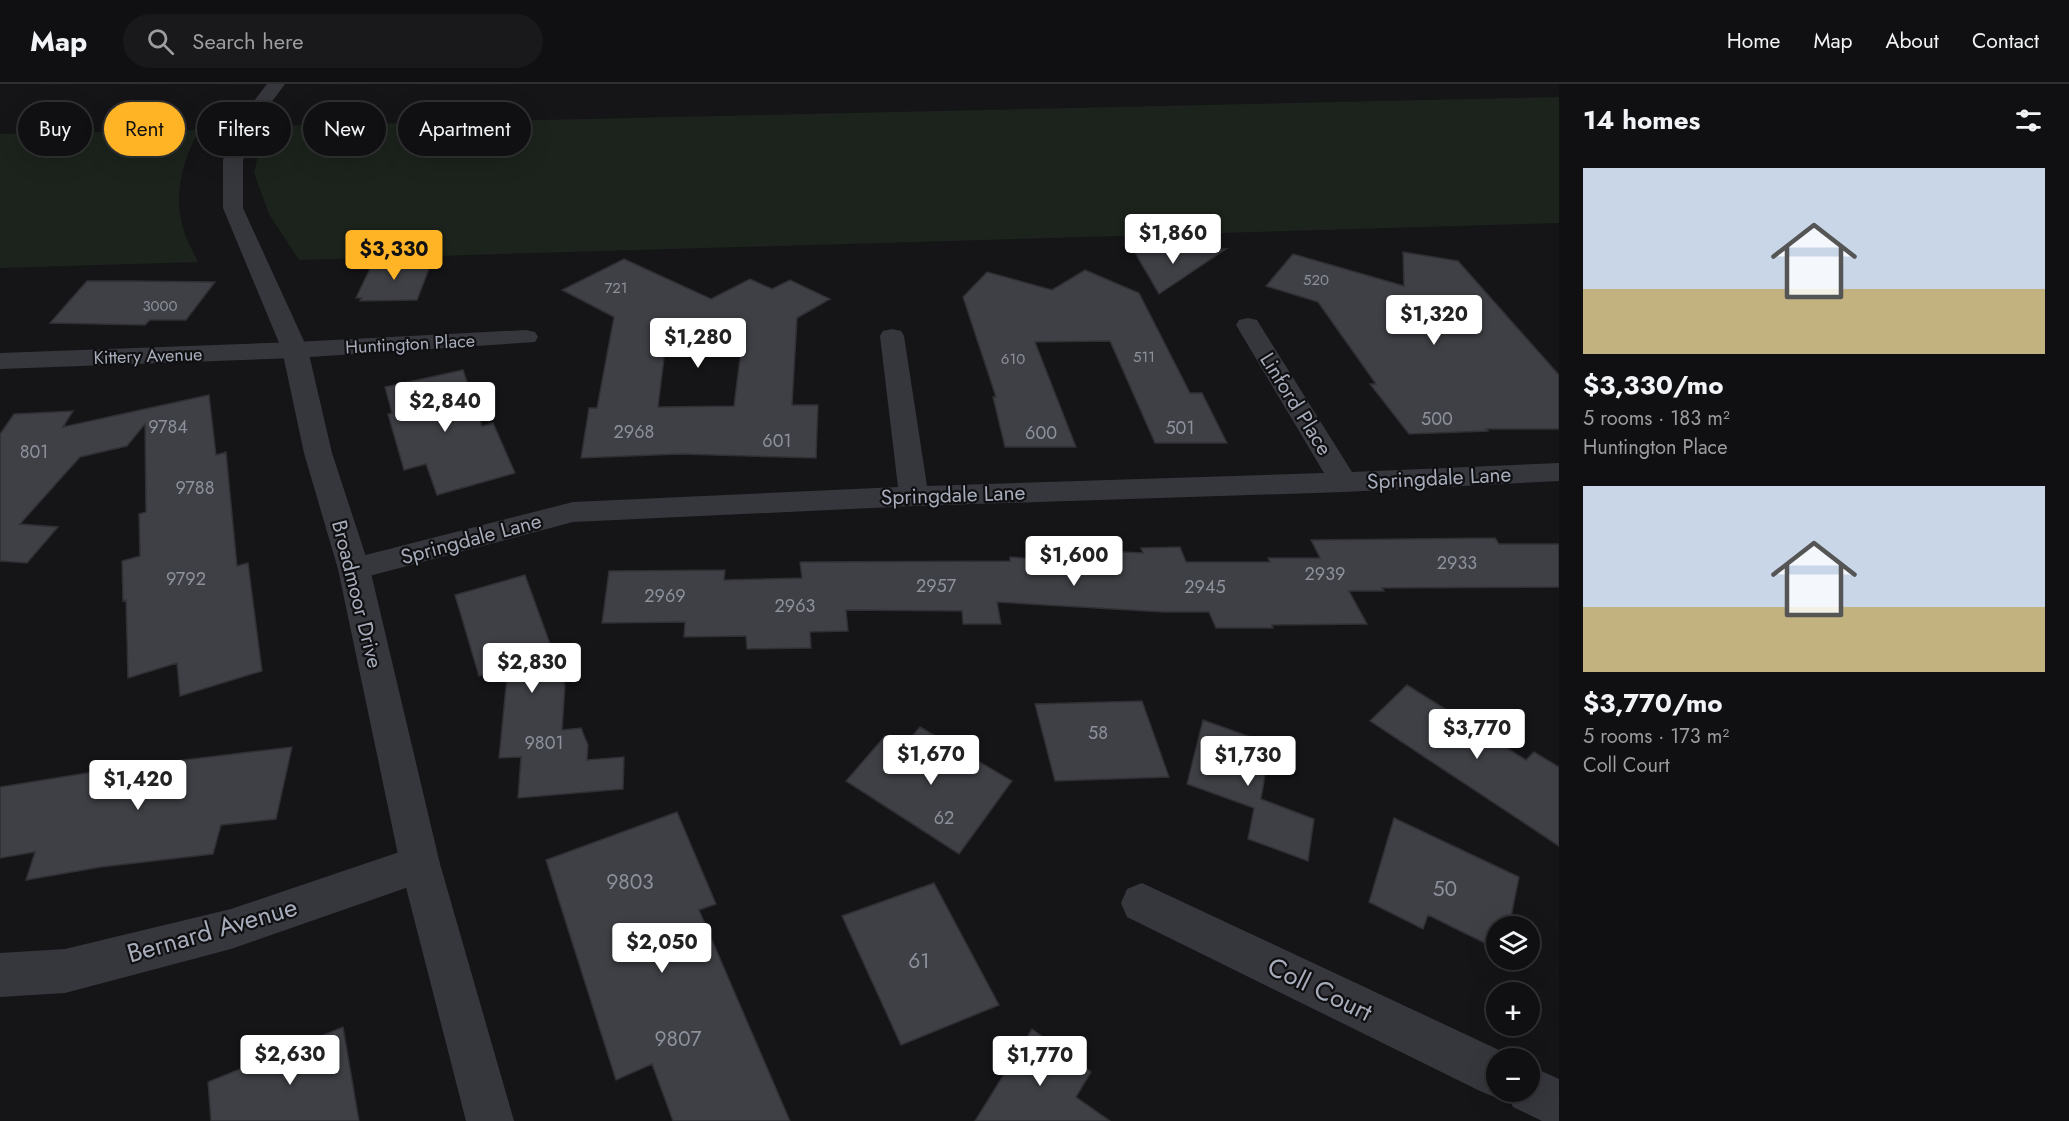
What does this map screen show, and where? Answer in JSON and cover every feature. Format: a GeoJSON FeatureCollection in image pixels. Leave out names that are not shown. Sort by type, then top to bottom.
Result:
{"type":"FeatureCollection","features":[{"type":"Feature","properties":{"kind":"street","name":"Broadmoor Drive"},"geometry":{"type":"LineString","coordinates":[[276,84],[247,122],[233,160],[233,208],[295,350],[318,453],[354,569],[420,864],[490,1121]]}},
{"type":"Feature","properties":{"kind":"street","name":"Linford Place"},"geometry":{"type":"LineString","coordinates":[[1248,325],[1344,482]]}},
{"type":"Feature","properties":{"kind":"street"},"geometry":{"type":"LineString","coordinates":[[892,336],[914,496]]}},
{"type":"Feature","properties":{"kind":"street","name":"Huntington Place"},"geometry":{"type":"LineString","coordinates":[[295,350],[526,338]]}},
{"type":"Feature","properties":{"kind":"street","name":"Kittery Avenue"},"geometry":{"type":"LineString","coordinates":[[0,361],[295,350]]}},
{"type":"Feature","properties":{"kind":"street","name":"Springdale Lane"},"geometry":{"type":"LineString","coordinates":[[354,569],[573,512],[914,496],[1344,482],[1559,472]]}},
{"type":"Feature","properties":{"kind":"street","name":"Bernard Avenue"},"geometry":{"type":"LineString","coordinates":[[0,975],[65,971],[231,929],[420,864]]}},
{"type":"Feature","properties":{"kind":"street","name":"Coll Court"},"geometry":{"type":"LineString","coordinates":[[1142,903],[1486,1069]]}},
{"type":"Feature","properties":{"kind":"street"},"geometry":{"type":"LineString","coordinates":[[1540,1095],[1559,1104]]}},
{"type":"Feature","properties":{"kind":"shaded area"},"geometry":{"type":"Polygon","coordinates":[[[1559,97],[1559,223],[299,260],[269,214],[254,173],[258,156],[291,156],[291,126],[303,125],[303,156],[386,156],[386,123],[398,123],[398,156],[531,156],[531,120],[1559,97]]]}},
{"type":"Feature","properties":{"kind":"shaded area"},"geometry":{"type":"Polygon","coordinates":[[[185,130],[197,130],[197,134],[188,153],[181,178],[180,215],[184,232],[198,262],[0,268],[0,134],[18,134],[18,156],[92,156],[92,132],[104,132],[104,156],[185,156],[185,130]]]}},
{"type":"Feature","properties":{"kind":"building"},"geometry":{"type":"Polygon","coordinates":[[[1226,249],[1159,294],[1134,251],[1226,249]]]}},
{"type":"Feature","properties":{"kind":"building"},"geometry":{"type":"Polygon","coordinates":[[[1403,252],[1458,261],[1559,375],[1559,429],[1486,429],[1488,431],[1409,434],[1370,384],[1376,384],[1318,302],[1266,286],[1293,254],[1404,286],[1403,252]]]}},
{"type":"Feature","properties":{"kind":"building"},"geometry":{"type":"Polygon","coordinates":[[[624,259],[711,299],[750,279],[772,289],[790,280],[830,299],[797,318],[792,405],[818,405],[816,458],[680,454],[581,458],[589,408],[597,408],[614,317],[562,290],[624,259]],[[666,342],[658,407],[734,406],[742,342],[666,342]]]}},
{"type":"Feature","properties":{"kind":"building"},"geometry":{"type":"Polygon","coordinates":[[[432,261],[417,300],[360,301],[362,298],[356,298],[373,262],[432,261]]]}},
{"type":"Feature","properties":{"kind":"building"},"geometry":{"type":"Polygon","coordinates":[[[1085,270],[1139,293],[1190,393],[1202,393],[1227,443],[1155,443],[1110,341],[1035,342],[1076,447],[1005,447],[993,397],[996,397],[963,297],[987,272],[1052,290],[1085,270]]]}},
{"type":"Feature","properties":{"kind":"building"},"geometry":{"type":"Polygon","coordinates":[[[87,281],[215,282],[186,320],[150,320],[145,325],[50,323],[87,281]]]}},
{"type":"Feature","properties":{"kind":"building"},"geometry":{"type":"Polygon","coordinates":[[[463,370],[482,426],[493,423],[515,473],[437,495],[426,464],[404,470],[388,414],[392,413],[385,387],[463,370]]]}},
{"type":"Feature","properties":{"kind":"building"},"geometry":{"type":"Polygon","coordinates":[[[209,395],[216,455],[226,452],[237,566],[248,563],[262,671],[180,696],[177,663],[128,678],[126,600],[123,601],[122,561],[140,556],[139,514],[146,512],[145,424],[127,446],[80,457],[20,524],[58,527],[27,563],[0,561],[0,434],[14,414],[73,411],[63,427],[209,395]]]}},
{"type":"Feature","properties":{"kind":"building"},"geometry":{"type":"Polygon","coordinates":[[[1495,538],[1499,544],[1559,544],[1559,587],[1382,588],[1384,591],[1349,591],[1367,624],[1272,625],[1273,628],[1216,628],[1209,612],[1163,612],[997,602],[1001,624],[963,624],[962,611],[846,610],[848,631],[810,632],[811,648],[747,649],[746,636],[684,637],[685,622],[602,623],[609,571],[725,570],[724,580],[802,578],[800,562],[1010,561],[1010,557],[1064,561],[1063,549],[1143,553],[1141,548],[1180,547],[1186,562],[1270,562],[1268,558],[1320,558],[1311,540],[1495,538]]]}},
{"type":"Feature","properties":{"kind":"building"},"geometry":{"type":"Polygon","coordinates":[[[525,575],[565,685],[562,730],[581,728],[588,745],[587,760],[624,757],[623,789],[518,798],[521,757],[499,758],[508,667],[479,676],[455,595],[525,575]]]}},
{"type":"Feature","properties":{"kind":"building"},"geometry":{"type":"Polygon","coordinates":[[[1407,685],[1526,760],[1534,752],[1559,767],[1559,846],[1370,721],[1407,685]]]}},
{"type":"Feature","properties":{"kind":"building"},"geometry":{"type":"Polygon","coordinates":[[[1142,701],[1169,777],[1055,781],[1035,704],[1142,701]]]}},
{"type":"Feature","properties":{"kind":"building"},"geometry":{"type":"Polygon","coordinates":[[[1203,720],[1270,744],[1261,799],[1314,819],[1308,861],[1248,839],[1254,808],[1187,784],[1203,720]]]}},
{"type":"Feature","properties":{"kind":"building"},"geometry":{"type":"Polygon","coordinates":[[[920,727],[1012,781],[959,854],[846,781],[885,736],[903,747],[920,727]]]}},
{"type":"Feature","properties":{"kind":"building"},"geometry":{"type":"Polygon","coordinates":[[[292,747],[276,819],[221,825],[213,854],[101,867],[26,880],[35,852],[0,858],[0,787],[118,768],[292,747]]]}},
{"type":"Feature","properties":{"kind":"building"},"geometry":{"type":"Polygon","coordinates":[[[677,812],[716,904],[699,910],[790,1121],[673,1121],[652,1064],[616,1080],[546,860],[677,812]]]}},
{"type":"Feature","properties":{"kind":"building"},"geometry":{"type":"Polygon","coordinates":[[[1394,818],[1519,877],[1511,916],[1486,916],[1486,944],[1428,915],[1423,929],[1369,902],[1394,818]]]}},
{"type":"Feature","properties":{"kind":"building"},"geometry":{"type":"Polygon","coordinates":[[[934,883],[999,1005],[901,1045],[842,916],[934,883]]]}},
{"type":"Feature","properties":{"kind":"building"},"geometry":{"type":"Polygon","coordinates":[[[343,1027],[359,1121],[211,1121],[208,1082],[343,1027]]]}},
{"type":"Feature","properties":{"kind":"building"},"geometry":{"type":"Polygon","coordinates":[[[1032,1029],[1091,1072],[1076,1097],[1110,1121],[975,1121],[1032,1029]]]}}]}
